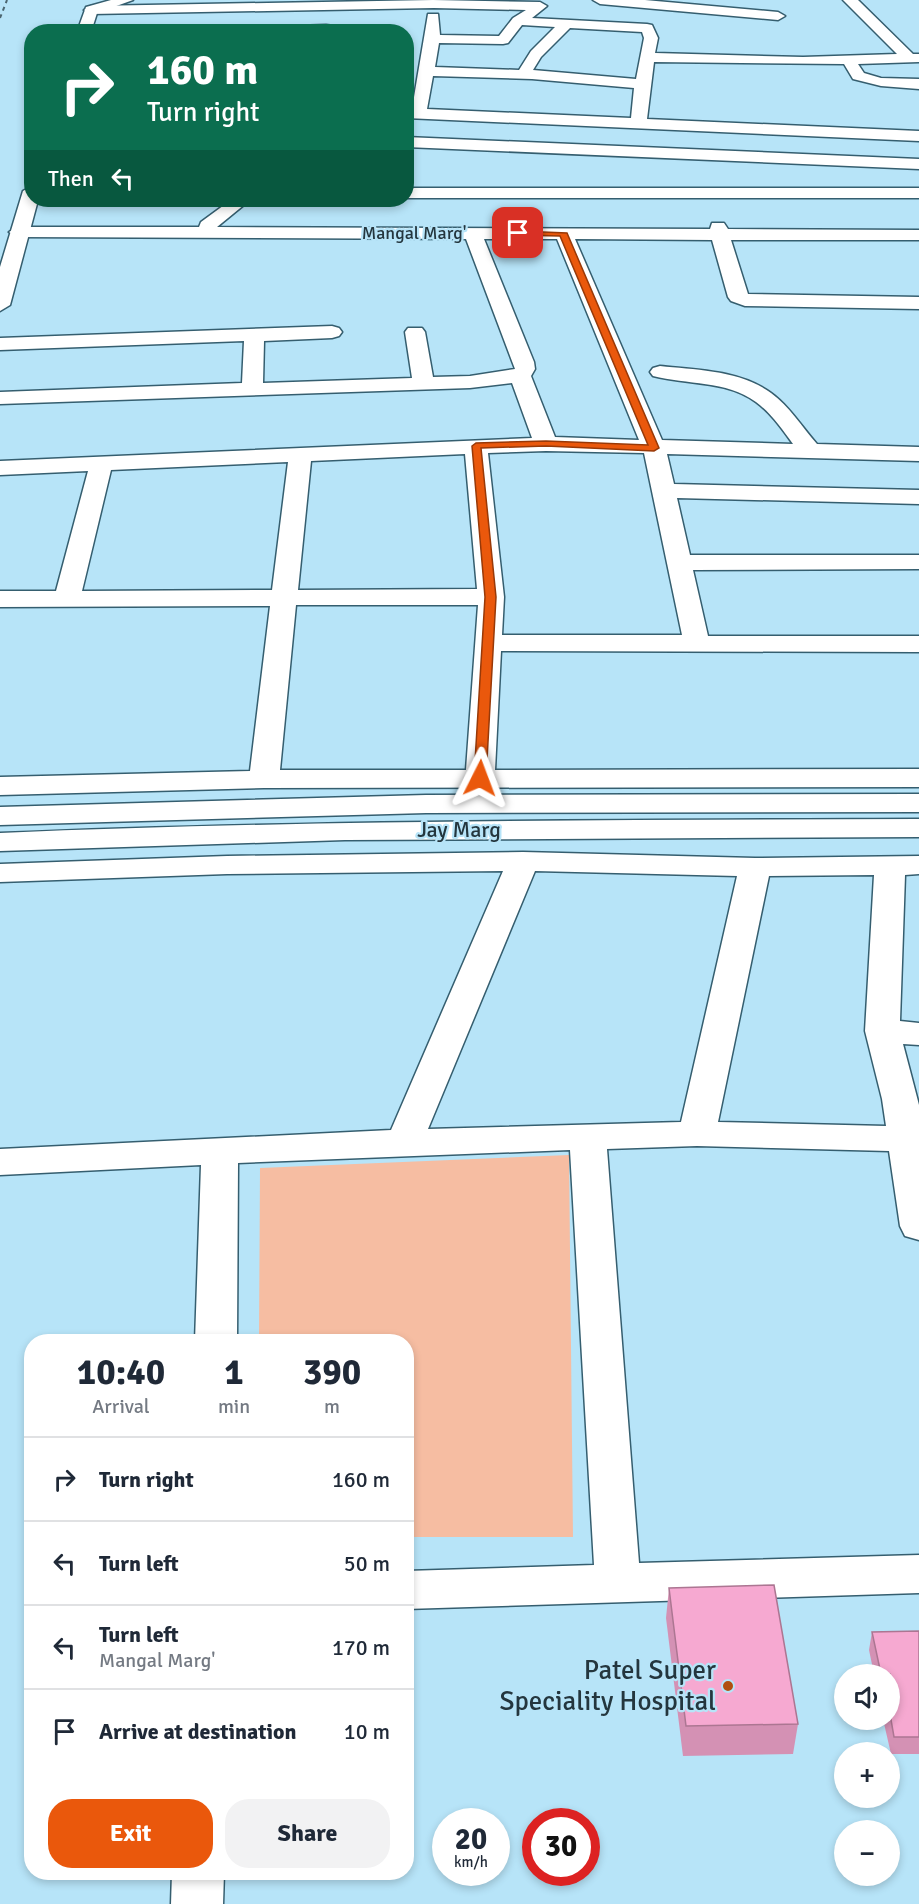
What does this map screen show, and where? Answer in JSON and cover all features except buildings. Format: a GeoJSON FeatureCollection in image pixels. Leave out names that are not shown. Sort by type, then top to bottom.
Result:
{"type":"FeatureCollection","features":[{"type":"Feature","properties":{"kind":"street"},"geometry":{"type":"LineString","coordinates":[[91,10],[126,0]]}},
{"type":"Feature","properties":{"kind":"street"},"geometry":{"type":"LineString","coordinates":[[600,0],[710,5],[782,12],[761,32]]}},
{"type":"Feature","properties":{"kind":"street"},"geometry":{"type":"LineString","coordinates":[[850,0],[914,58]]}},
{"type":"Feature","properties":{"kind":"street"},"geometry":{"type":"LineString","coordinates":[[414,110],[427,71],[433,39],[433,2]]}},
{"type":"Feature","properties":{"kind":"street"},"geometry":{"type":"LineString","coordinates":[[339,3],[339,22]]}},
{"type":"Feature","properties":{"kind":"street"},"geometry":{"type":"LineString","coordinates":[[91,10],[246,4],[545,3]]}},
{"type":"Feature","properties":{"kind":"street"},"geometry":{"type":"LineString","coordinates":[[433,39],[503,40],[518,21],[545,3]]}},
{"type":"Feature","properties":{"kind":"street"},"geometry":{"type":"LineString","coordinates":[[243,24],[246,4]]}},
{"type":"Feature","properties":{"kind":"street"},"geometry":{"type":"LineString","coordinates":[[87,24],[91,10]]}},
{"type":"Feature","properties":{"kind":"street"},"geometry":{"type":"LineString","coordinates":[[518,21],[647,28],[657,38],[644,71],[639,123]]}},
{"type":"Feature","properties":{"kind":"street"},"geometry":{"type":"LineString","coordinates":[[531,75],[524,72],[535,54],[553,40],[567,23]]}},
{"type":"Feature","properties":{"kind":"street"},"geometry":{"type":"LineString","coordinates":[[427,71],[531,75],[914,58]]}},
{"type":"Feature","properties":{"kind":"street"},"geometry":{"type":"LineString","coordinates":[[849,60],[858,76],[881,82],[919,84]]}},
{"type":"Feature","properties":{"kind":"street"},"geometry":{"type":"LineString","coordinates":[[644,71],[723,74]]}},
{"type":"Feature","properties":{"kind":"street"},"geometry":{"type":"LineString","coordinates":[[414,113],[919,136]]}},
{"type":"Feature","properties":{"kind":"street"},"geometry":{"type":"LineString","coordinates":[[743,128],[735,157],[729,220],[738,297],[745,300],[919,303]]}},
{"type":"Feature","properties":{"kind":"street"},"geometry":{"type":"LineString","coordinates":[[414,142],[919,164]]}},
{"type":"Feature","properties":{"kind":"street"},"geometry":{"type":"LineString","coordinates":[[414,194],[729,220],[919,228]]}},
{"type":"Feature","properties":{"kind":"street"},"geometry":{"type":"LineString","coordinates":[[19,228],[729,220],[919,194]]}},
{"type":"Feature","properties":{"kind":"street"},"geometry":{"type":"LineString","coordinates":[[0,305],[26,207]]}},
{"type":"Feature","properties":{"kind":"street"},"geometry":{"type":"LineString","coordinates":[[207,226],[232,207]]}},
{"type":"Feature","properties":{"kind":"street","name":"Mangal Marg'"},"geometry":{"type":"LineString","coordinates":[[19,228],[563,233],[729,220],[919,235]]}},
{"type":"Feature","properties":{"kind":"street"},"geometry":{"type":"LineString","coordinates":[[0,398],[504,380],[520,376],[525,369],[524,362],[473,233]]}},
{"type":"Feature","properties":{"kind":"street"},"geometry":{"type":"LineString","coordinates":[[563,233],[654,448],[697,644]]}},
{"type":"Feature","properties":{"kind":"street"},"geometry":{"type":"LineString","coordinates":[[0,344],[332,332]]}},
{"type":"Feature","properties":{"kind":"street"},"geometry":{"type":"LineString","coordinates":[[415,332],[424,383]]}},
{"type":"Feature","properties":{"kind":"street"},"geometry":{"type":"LineString","coordinates":[[252,389],[254,334]]}},
{"type":"Feature","properties":{"kind":"street"},"geometry":{"type":"LineString","coordinates":[[660,372],[723,382],[749,389],[773,407],[812,453]]}},
{"type":"Feature","properties":{"kind":"street"},"geometry":{"type":"LineString","coordinates":[[520,376],[546,444]]}},
{"type":"Feature","properties":{"kind":"street"},"geometry":{"type":"LineString","coordinates":[[0,468],[300,453],[546,444],[812,453],[919,454]]}},
{"type":"Feature","properties":{"kind":"street"},"geometry":{"type":"LineString","coordinates":[[476,446],[491,597],[480,778]]}},
{"type":"Feature","properties":{"kind":"street"},"geometry":{"type":"LineString","coordinates":[[264,778],[300,453]]}},
{"type":"Feature","properties":{"kind":"street"},"geometry":{"type":"LineString","coordinates":[[67,598],[101,464]]}},
{"type":"Feature","properties":{"kind":"street"},"geometry":{"type":"LineString","coordinates":[[664,491],[919,497]]}},
{"type":"Feature","properties":{"kind":"street"},"geometry":{"type":"LineString","coordinates":[[680,562],[919,562]]}},
{"type":"Feature","properties":{"kind":"street"},"geometry":{"type":"LineString","coordinates":[[0,599],[491,597]]}},
{"type":"Feature","properties":{"kind":"street"},"geometry":{"type":"LineString","coordinates":[[488,643],[919,644]]}},
{"type":"Feature","properties":{"kind":"street"},"geometry":{"type":"LineString","coordinates":[[0,786],[264,778],[919,778]]}},
{"type":"Feature","properties":{"kind":"street","name":"Jay Marg"},"geometry":{"type":"LineString","coordinates":[[0,816],[426,804],[919,803]]}},
{"type":"Feature","properties":{"kind":"street","name":"Jay Marg"},"geometry":{"type":"LineString","coordinates":[[0,842],[233,833],[390,830],[919,828]]}},
{"type":"Feature","properties":{"kind":"street"},"geometry":{"type":"LineString","coordinates":[[404,1142],[523,861]]}},
{"type":"Feature","properties":{"kind":"street"},"geometry":{"type":"LineString","coordinates":[[0,873],[227,865],[523,861],[755,867],[905,865],[882,1030],[910,1100],[905,1139],[919,1226]]}},
{"type":"Feature","properties":{"kind":"street"},"geometry":{"type":"LineString","coordinates":[[697,1134],[755,867]]}},
{"type":"Feature","properties":{"kind":"street"},"geometry":{"type":"LineString","coordinates":[[882,1030],[919,1034]]}},
{"type":"Feature","properties":{"kind":"street"},"geometry":{"type":"LineString","coordinates":[[0,1162],[404,1142],[697,1134],[905,1139]]}},
{"type":"Feature","properties":{"kind":"street"},"geometry":{"type":"LineString","coordinates":[[588,1137],[618,1584]]}},
{"type":"Feature","properties":{"kind":"street"},"geometry":{"type":"LineString","coordinates":[[216,1334],[220,1152]]}},
{"type":"Feature","properties":{"kind":"street"},"geometry":{"type":"LineString","coordinates":[[414,1590],[919,1574]]}},
{"type":"Feature","properties":{"kind":"street"},"geometry":{"type":"LineString","coordinates":[[196,1904],[198,1880]]}},
{"type":"Feature","properties":{"kind":"shaded area"},"geometry":{"type":"Polygon","coordinates":[[[569,1155],[573,1537],[414,1537],[414,1334],[259,1334],[260,1168],[569,1155]]]}},
{"type":"Feature","properties":{"kind":"railway"},"geometry":{"type":"LineString","coordinates":[[0,18],[7,0]]}},
{"type":"Feature","properties":{"kind":"place","name":"Patel Super Speciality Hospital"},"geometry":{"type":"Point","coordinates":[728,1686]}},
{"type":"Feature","properties":{"kind":"route"},"geometry":{"type":"LineString","coordinates":[[480,778],[491,597],[476,446],[582,444],[654,448],[563,233],[518,233]]}}]}
